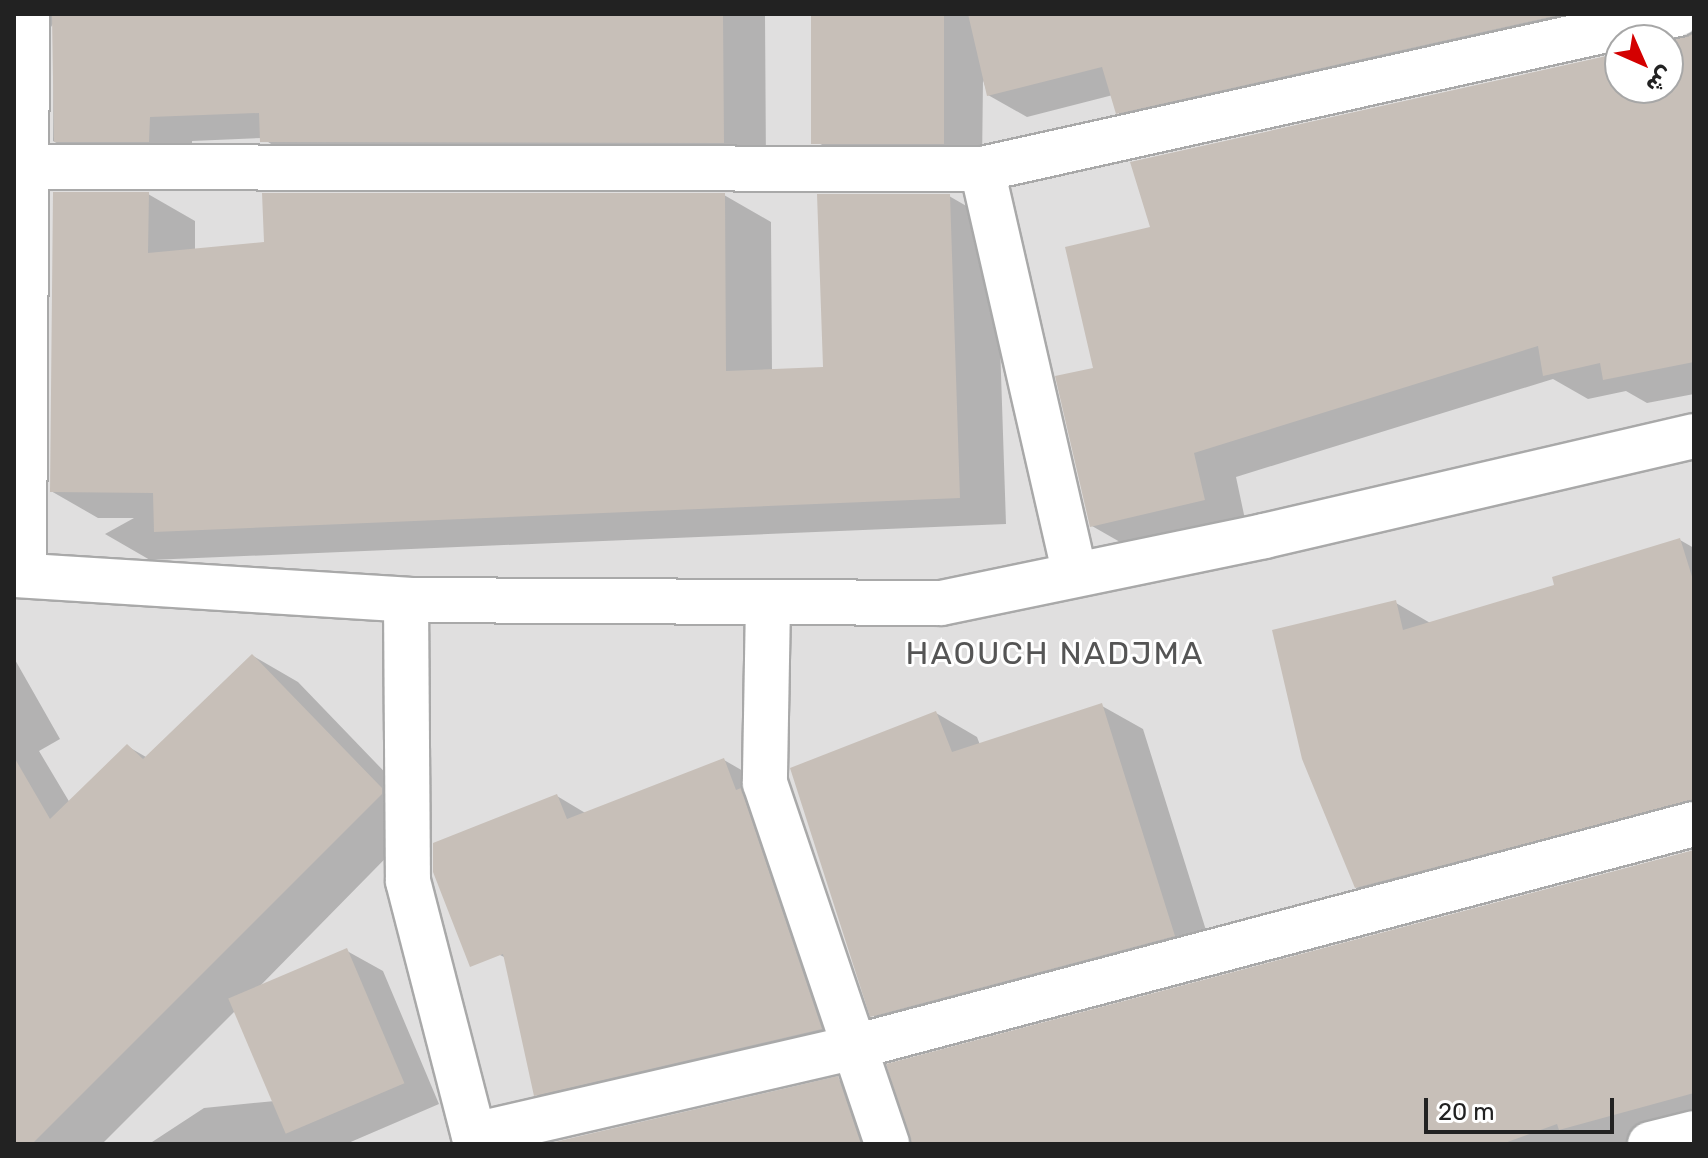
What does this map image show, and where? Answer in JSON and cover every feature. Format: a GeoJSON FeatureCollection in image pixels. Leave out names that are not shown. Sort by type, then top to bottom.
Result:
{"type":"FeatureCollection","features":[{"type":"Feature","properties":{"kind":"street"},"geometry":{"type":"LineString","coordinates":[[27,14],[18,167],[19,575],[406,600],[941,603],[1694,436]]}},
{"type":"Feature","properties":{"kind":"street"},"geometry":{"type":"LineString","coordinates":[[18,167],[982,169],[1678,14]]}},
{"type":"Feature","properties":{"kind":"street"},"geometry":{"type":"LineString","coordinates":[[982,169],[1075,574]]}},
{"type":"Feature","properties":{"kind":"street"},"geometry":{"type":"LineString","coordinates":[[406,600],[408,881],[475,1140],[854,1047],[1694,824]]}},
{"type":"Feature","properties":{"kind":"street"},"geometry":{"type":"LineString","coordinates":[[768,603],[765,783],[887,1144]]}},
{"type":"Feature","properties":{"kind":"street"},"geometry":{"type":"LineString","coordinates":[[1650,1144],[1694,1133]]}},
{"type":"Feature","properties":{"kind":"shaded area"},"geometry":{"type":"Polygon","coordinates":[[[14,14],[1694,14],[1694,1144],[14,1144],[14,14]]]}},
{"type":"Feature","properties":{"kind":"building"},"geometry":{"type":"Polygon","coordinates":[[[52,14],[723,14],[724,143],[260,142],[259,113],[150,117],[149,142],[54,142],[52,14]]]}},
{"type":"Feature","properties":{"kind":"building"},"geometry":{"type":"Polygon","coordinates":[[[811,14],[944,14],[944,144],[811,144],[811,14]]]}},
{"type":"Feature","properties":{"kind":"building"},"geometry":{"type":"Polygon","coordinates":[[[968,14],[1563,14],[1116,114],[1102,67],[987,96],[968,14]]]}},
{"type":"Feature","properties":{"kind":"building"},"geometry":{"type":"Polygon","coordinates":[[[1694,33],[1694,362],[1603,380],[1600,363],[1543,376],[1538,346],[1194,453],[1205,500],[1090,527],[1055,376],[1093,368],[1065,247],[1150,227],[1130,162],[1604,57],[1604,104],[1684,104],[1684,36],[1694,33]]]}},
{"type":"Feature","properties":{"kind":"building"},"geometry":{"type":"Polygon","coordinates":[[[53,192],[149,192],[148,253],[264,242],[262,193],[725,193],[726,371],[823,367],[817,194],[950,194],[960,498],[154,532],[153,493],[50,492],[53,192]]]}},
{"type":"Feature","properties":{"kind":"building"},"geometry":{"type":"Polygon","coordinates":[[[1680,538],[1694,583],[1694,800],[1355,888],[1302,759],[1272,630],[1396,600],[1403,630],[1554,585],[1552,577],[1680,538]]]}},
{"type":"Feature","properties":{"kind":"building"},"geometry":{"type":"Polygon","coordinates":[[[252,654],[382,788],[382,794],[32,1144],[14,1144],[14,757],[50,819],[127,744],[143,759],[252,654]]]}},
{"type":"Feature","properties":{"kind":"building"},"geometry":{"type":"Polygon","coordinates":[[[1102,703],[1175,936],[870,1017],[790,768],[936,711],[952,752],[1102,703]]]}},
{"type":"Feature","properties":{"kind":"building"},"geometry":{"type":"Polygon","coordinates":[[[724,758],[736,790],[741,788],[822,1029],[534,1096],[503,954],[470,967],[433,872],[433,843],[557,794],[567,819],[724,758]]]}},
{"type":"Feature","properties":{"kind":"building"},"geometry":{"type":"Polygon","coordinates":[[[1694,850],[1694,1093],[1559,1130],[1557,1124],[1502,1144],[911,1144],[886,1064],[1694,850]]]}},
{"type":"Feature","properties":{"kind":"building"},"geometry":{"type":"Polygon","coordinates":[[[347,948],[404,1083],[286,1134],[228,998],[347,948]]]}},
{"type":"Feature","properties":{"kind":"building"},"geometry":{"type":"Polygon","coordinates":[[[838,1076],[861,1144],[546,1144],[838,1076]]]}},
{"type":"Feature","properties":{"kind":"district","name":"HAOUCH NADJMA"},"geometry":{"type":"Point","coordinates":[1055,653]}}]}
